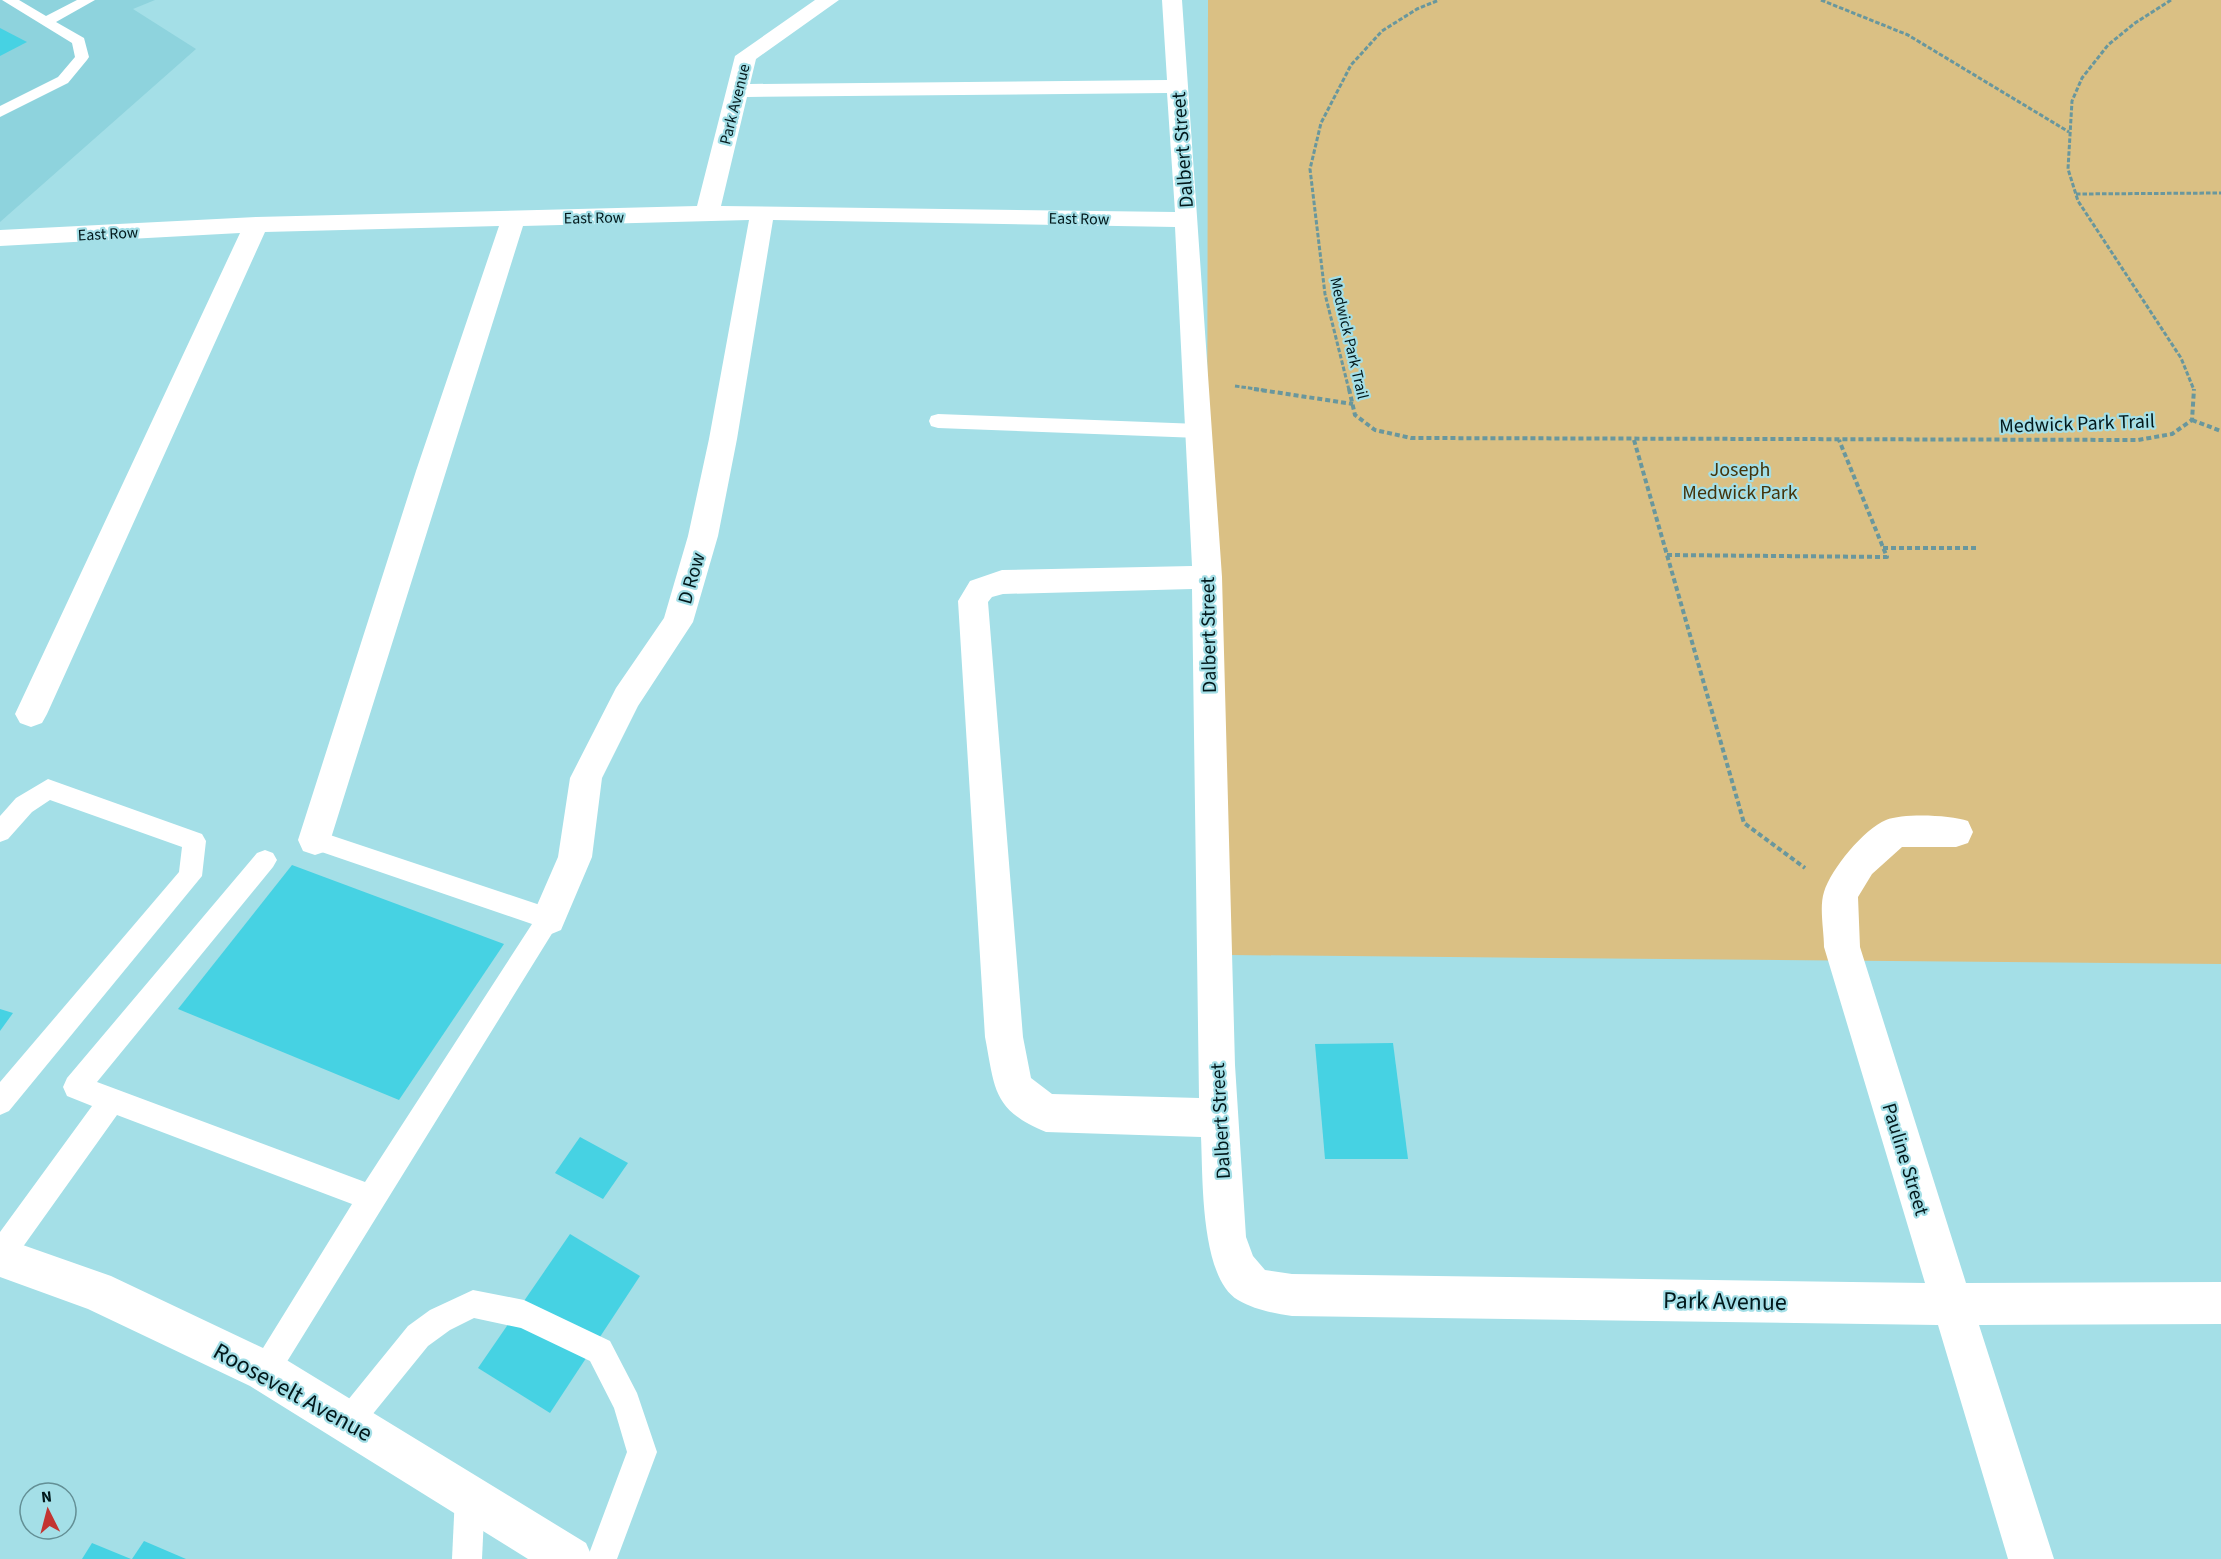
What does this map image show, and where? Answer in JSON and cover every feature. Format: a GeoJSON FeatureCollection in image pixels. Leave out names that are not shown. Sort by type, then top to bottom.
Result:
{"type":"FeatureCollection","features":[{"type":"Feature","properties":{"kind":"street","name":"Park Avenue"},"geometry":{"type":"LineString","coordinates":[[707,214],[746,56],[829,0]]}},
{"type":"Feature","properties":{"kind":"street","name":"Dalbert Street"},"geometry":{"type":"LineString","coordinates":[[1172,0],[1207,577],[1216,1065],[1226,1237],[1238,1269]]}},
{"type":"Feature","properties":{"kind":"street"},"geometry":{"type":"LineString","coordinates":[[738,91],[1178,86]]}},
{"type":"Feature","properties":{"kind":"street","name":"East Row"},"geometry":{"type":"LineString","coordinates":[[0,238],[256,225],[762,212],[1187,220]]}},
{"type":"Feature","properties":{"kind":"street","name":"D Row"},"geometry":{"type":"LineString","coordinates":[[549,919],[575,857],[586,778],[627,697],[678,622],[703,536],[717,471],[762,212]]}},
{"type":"Feature","properties":{"kind":"street"},"geometry":{"type":"LineString","coordinates":[[315,840],[430,471],[513,219]]}},
{"type":"Feature","properties":{"kind":"street"},"geometry":{"type":"LineString","coordinates":[[31,714],[256,225]]}},
{"type":"Feature","properties":{"kind":"street"},"geometry":{"type":"LineString","coordinates":[[1207,577],[1002,582],[981,589],[973,601],[1004,1037],[1014,1089],[1046,1113],[1220,1118]]}},
{"type":"Feature","properties":{"kind":"street"},"geometry":{"type":"LineString","coordinates":[[1840,894],[1860,863],[1895,832],[1956,832]]}},
{"type":"Feature","properties":{"kind":"street","name":"Pauline Street"},"geometry":{"type":"LineString","coordinates":[[1840,894],[1842,947],[1950,1304],[2031,1559]]}},
{"type":"Feature","properties":{"kind":"street","name":"Roosevelt Avenue"},"geometry":{"type":"LineString","coordinates":[[0,1256],[96,1291],[265,1371],[570,1559]]}},
{"type":"Feature","properties":{"kind":"street","name":"Park Avenue"},"geometry":{"type":"LineString","coordinates":[[1238,1269],[1251,1285],[1268,1292],[1292,1295],[1950,1304],[2221,1303]]}},
{"type":"Feature","properties":{"kind":"lane"},"geometry":{"type":"LineString","coordinates":[[0,111],[63,80],[82,57],[79,41],[9,0]]}},
{"type":"Feature","properties":{"kind":"lane"},"geometry":{"type":"LineString","coordinates":[[47,21],[88,0]]}},
{"type":"Feature","properties":{"kind":"lane"},"geometry":{"type":"LineString","coordinates":[[938,421],[1199,431]]}},
{"type":"Feature","properties":{"kind":"lane"},"geometry":{"type":"LineString","coordinates":[[0,832],[24,805],[48,789],[194,841],[190,876],[0,1102]]}},
{"type":"Feature","properties":{"kind":"lane"},"geometry":{"type":"LineString","coordinates":[[265,1371],[370,1198],[549,919],[315,840]]}},
{"type":"Feature","properties":{"kind":"lane"},"geometry":{"type":"LineString","coordinates":[[265,860],[76,1087],[370,1198]]}},
{"type":"Feature","properties":{"kind":"lane"},"geometry":{"type":"LineString","coordinates":[[0,1256],[111,1101]]}},
{"type":"Feature","properties":{"kind":"lane"},"geometry":{"type":"LineString","coordinates":[[349,1421],[417,1336],[440,1320],[473,1304],[524,1314],[600,1351],[627,1402],[642,1452],[602,1559]]}},
{"type":"Feature","properties":{"kind":"lane"},"geometry":{"type":"LineString","coordinates":[[467,1559],[470,1496]]}},
{"type":"Feature","properties":{"kind":"path","name":"Medwick Park Trail"},"geometry":{"type":"LineString","coordinates":[[1438,0],[1417,9],[1383,31],[1351,65],[1321,123],[1310,169],[1325,294],[1355,415],[1376,430],[1411,438],[1634,441],[2138,440],[2172,434],[2192,420]]}},
{"type":"Feature","properties":{"kind":"path"},"geometry":{"type":"LineString","coordinates":[[1821,0],[1908,35],[2069,132]]}},
{"type":"Feature","properties":{"kind":"path"},"geometry":{"type":"LineString","coordinates":[[2171,0],[2135,23],[2108,45],[2082,78],[2072,102],[2068,169],[2076,194],[2181,358],[2195,384],[2192,420],[2221,431]]}},
{"type":"Feature","properties":{"kind":"path"},"geometry":{"type":"LineString","coordinates":[[2076,194],[2221,193]]}},
{"type":"Feature","properties":{"kind":"path"},"geometry":{"type":"LineString","coordinates":[[1196,380],[1353,404]]}},
{"type":"Feature","properties":{"kind":"path"},"geometry":{"type":"LineString","coordinates":[[1667,555],[1887,557],[1839,440]]}},
{"type":"Feature","properties":{"kind":"path"},"geometry":{"type":"LineString","coordinates":[[1634,441],[1744,822],[1840,894]]}},
{"type":"Feature","properties":{"kind":"path"},"geometry":{"type":"LineString","coordinates":[[1883,548],[1976,548]]}},
{"type":"Feature","properties":{"kind":"shaded area"},"geometry":{"type":"Polygon","coordinates":[[[0,0],[155,0],[133,9],[196,49],[0,222],[0,0]]]}},
{"type":"Feature","properties":{"kind":"green space","name":"Joseph Medwick Park"},"geometry":{"type":"Polygon","coordinates":[[[1208,0],[2221,0],[2221,964],[1230,955],[1207,577],[1208,0]]]}},
{"type":"Feature","properties":{"kind":"building"},"geometry":{"type":"Polygon","coordinates":[[[0,28],[27,42],[0,56],[0,28]]]}},
{"type":"Feature","properties":{"kind":"building"},"geometry":{"type":"Polygon","coordinates":[[[292,865],[504,944],[399,1100],[178,1009],[292,865]]]}},
{"type":"Feature","properties":{"kind":"building"},"geometry":{"type":"Polygon","coordinates":[[[0,1009],[13,1013],[0,1031],[0,1009]]]}},
{"type":"Feature","properties":{"kind":"building"},"geometry":{"type":"Polygon","coordinates":[[[1393,1043],[1408,1159],[1325,1159],[1315,1044],[1393,1043]]]}},
{"type":"Feature","properties":{"kind":"building"},"geometry":{"type":"Polygon","coordinates":[[[580,1137],[628,1163],[603,1199],[555,1173],[580,1137]]]}},
{"type":"Feature","properties":{"kind":"building"},"geometry":{"type":"Polygon","coordinates":[[[570,1234],[640,1276],[550,1413],[478,1368],[570,1234]]]}},
{"type":"Feature","properties":{"kind":"building"},"geometry":{"type":"Polygon","coordinates":[[[144,1541],[186,1559],[132,1559],[144,1541]]]}},
{"type":"Feature","properties":{"kind":"building"},"geometry":{"type":"Polygon","coordinates":[[[92,1543],[131,1559],[82,1559],[92,1543]]]}}]}
